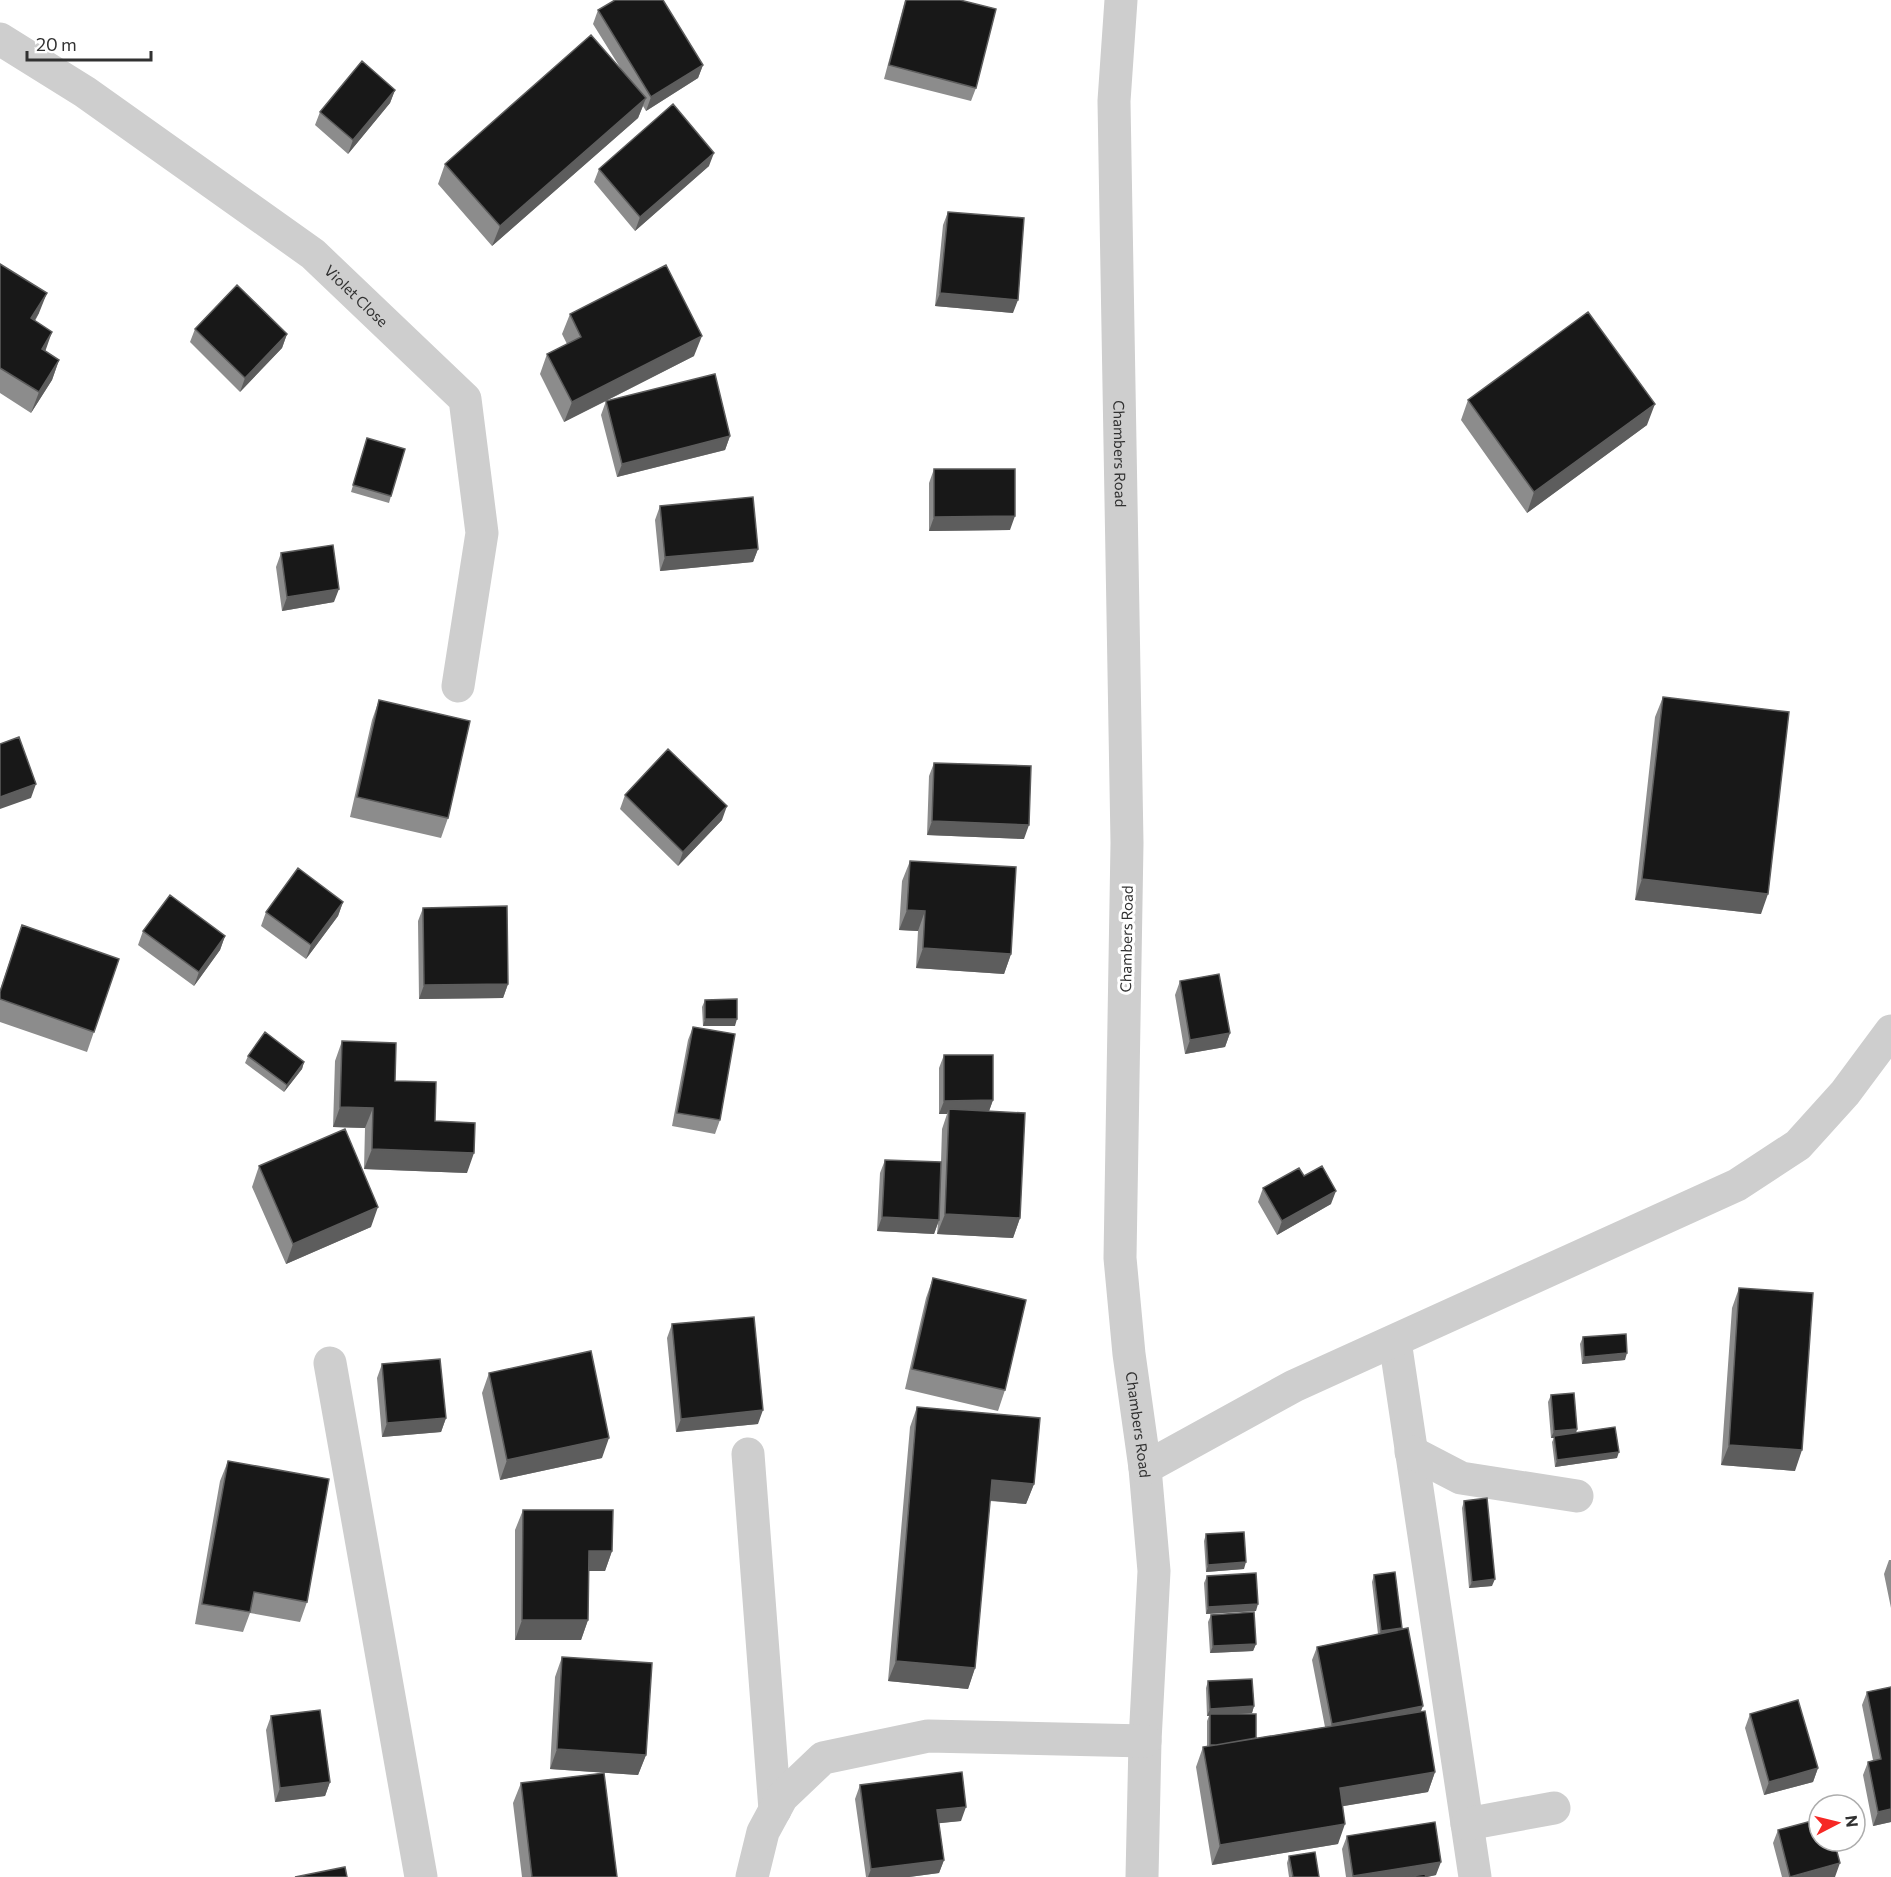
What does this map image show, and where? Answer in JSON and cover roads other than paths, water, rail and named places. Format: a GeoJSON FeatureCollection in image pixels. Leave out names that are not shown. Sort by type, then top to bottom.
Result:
{"type":"FeatureCollection","features":[{"type":"Feature","properties":{"kind":"street","name":"Chambers Road"},"geometry":{"type":"LineString","coordinates":[[1121,0],[1114,101],[1127,843],[1120,1258],[1129,1354],[1145,1468],[1154,1570],[1145,1742],[1142,1877]]}},
{"type":"Feature","properties":{"kind":"street","name":"Violet Close"},"geometry":{"type":"LineString","coordinates":[[0,39],[85,92],[313,254],[465,399],[482,533],[458,686]]}},
{"type":"Feature","properties":{"kind":"street"},"geometry":{"type":"LineString","coordinates":[[1145,1468],[1294,1386],[1737,1185],[1798,1144],[1845,1094],[1891,1031]]}},
{"type":"Feature","properties":{"kind":"street"},"geometry":{"type":"LineString","coordinates":[[1395,1341],[1475,1877]]}},
{"type":"Feature","properties":{"kind":"street"},"geometry":{"type":"LineString","coordinates":[[330,1364],[422,1877]]}},
{"type":"Feature","properties":{"kind":"street"},"geometry":{"type":"LineString","coordinates":[[1412,1452],[1461,1478],[1576,1496]]}},
{"type":"Feature","properties":{"kind":"street"},"geometry":{"type":"LineString","coordinates":[[748,1454],[775,1809]]}},
{"type":"Feature","properties":{"kind":"street"},"geometry":{"type":"LineString","coordinates":[[752,1877],[763,1832],[782,1797],[823,1758],[928,1736],[1145,1742]]}},
{"type":"Feature","properties":{"kind":"street"},"geometry":{"type":"LineString","coordinates":[[1467,1824],[1554,1808]]}}]}
